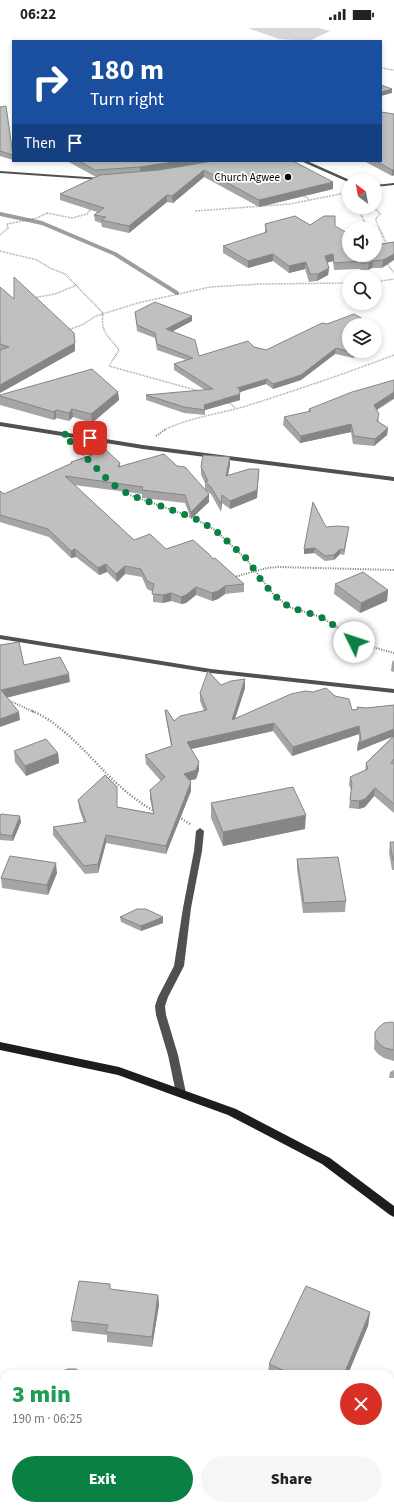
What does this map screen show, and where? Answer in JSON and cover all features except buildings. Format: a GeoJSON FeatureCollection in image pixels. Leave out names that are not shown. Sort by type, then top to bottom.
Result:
{"type":"FeatureCollection","features":[{"type":"Feature","properties":{"kind":"street"},"geometry":{"type":"LineString","coordinates":[[305,162],[342,178]]}},
{"type":"Feature","properties":{"kind":"street"},"geometry":{"type":"LineString","coordinates":[[0,172],[109,179]]}},
{"type":"Feature","properties":{"kind":"street"},"geometry":{"type":"LineString","coordinates":[[382,185],[394,184]]}},
{"type":"Feature","properties":{"kind":"street"},"geometry":{"type":"LineString","coordinates":[[0,424],[143,447],[394,478]]}},
{"type":"Feature","properties":{"kind":"street"},"geometry":{"type":"LineString","coordinates":[[0,637],[211,671],[394,691]]}},
{"type":"Feature","properties":{"kind":"street"},"geometry":{"type":"LineString","coordinates":[[181,1093],[160,1006],[179,966],[186,908],[198,850],[200,831]]}},
{"type":"Feature","properties":{"kind":"street"},"geometry":{"type":"LineString","coordinates":[[0,1046],[119,1071],[232,1112],[326,1162],[394,1212]]}},
{"type":"Feature","properties":{"kind":"path"},"geometry":{"type":"LineString","coordinates":[[382,68],[394,70]]}},
{"type":"Feature","properties":{"kind":"path"},"geometry":{"type":"LineString","coordinates":[[195,211],[257,208],[342,193]]}},
{"type":"Feature","properties":{"kind":"path"},"geometry":{"type":"LineString","coordinates":[[300,194],[310,200]]}},
{"type":"Feature","properties":{"kind":"path"},"geometry":{"type":"LineString","coordinates":[[0,235],[8,228],[7,224],[37,218],[48,213],[72,218],[87,214],[90,210]]}},
{"type":"Feature","properties":{"kind":"path"},"geometry":{"type":"LineString","coordinates":[[380,214],[376,218],[376,221],[390,249]]}},
{"type":"Feature","properties":{"kind":"path"},"geometry":{"type":"LineString","coordinates":[[0,251],[36,260],[65,274],[77,285],[103,313],[101,325],[103,331],[119,350],[108,366],[202,392]]}},
{"type":"Feature","properties":{"kind":"path"},"geometry":{"type":"LineString","coordinates":[[385,260],[394,273]]}},
{"type":"Feature","properties":{"kind":"path"},"geometry":{"type":"LineString","coordinates":[[382,281],[394,279]]}},
{"type":"Feature","properties":{"kind":"path"},"geometry":{"type":"LineString","coordinates":[[62,332],[82,325],[96,316],[138,303],[210,287],[260,284],[342,283]]}},
{"type":"Feature","properties":{"kind":"path"},"geometry":{"type":"LineString","coordinates":[[30,299],[55,294],[77,285]]}},
{"type":"Feature","properties":{"kind":"path"},"geometry":{"type":"LineString","coordinates":[[143,447],[158,434],[183,423],[236,408],[394,355]]}},
{"type":"Feature","properties":{"kind":"path"},"geometry":{"type":"LineString","coordinates":[[220,398],[236,408]]}},
{"type":"Feature","properties":{"kind":"path"},"geometry":{"type":"LineString","coordinates":[[63,434],[90,462]]}},
{"type":"Feature","properties":{"kind":"path"},"geometry":{"type":"LineString","coordinates":[[118,488],[130,495],[194,518],[215,530],[248,560],[274,595],[289,607],[321,617],[343,631],[354,642],[394,653]]}},
{"type":"Feature","properties":{"kind":"path"},"geometry":{"type":"LineString","coordinates":[[234,578],[266,568],[278,567],[394,570]]}},
{"type":"Feature","properties":{"kind":"path"},"geometry":{"type":"LineString","coordinates":[[5,697],[14,704],[39,714],[89,755],[121,787],[153,811],[160,812]]}},
{"type":"Feature","properties":{"kind":"path"},"geometry":{"type":"LineString","coordinates":[[172,816],[178,817],[200,831]]}},
{"type":"Feature","properties":{"kind":"shaded area"},"geometry":{"type":"Polygon","coordinates":[[[248,28],[319,28],[330,31],[311,40],[279,39],[248,28]]]}},
{"type":"Feature","properties":{"kind":"waterway"},"geometry":{"type":"LineString","coordinates":[[0,214],[42,223],[115,254],[177,293]]}},
{"type":"Feature","properties":{"kind":"place","name":"Church Agwee"},"geometry":{"type":"Point","coordinates":[288,177]}},
{"type":"Feature","properties":{"kind":"route"},"geometry":{"type":"LineString","coordinates":[[90,438],[63,434],[112,484],[130,495],[194,518],[215,530],[230,542],[248,560],[261,580],[274,595],[289,607],[321,617],[343,631],[354,642]]}}]}
